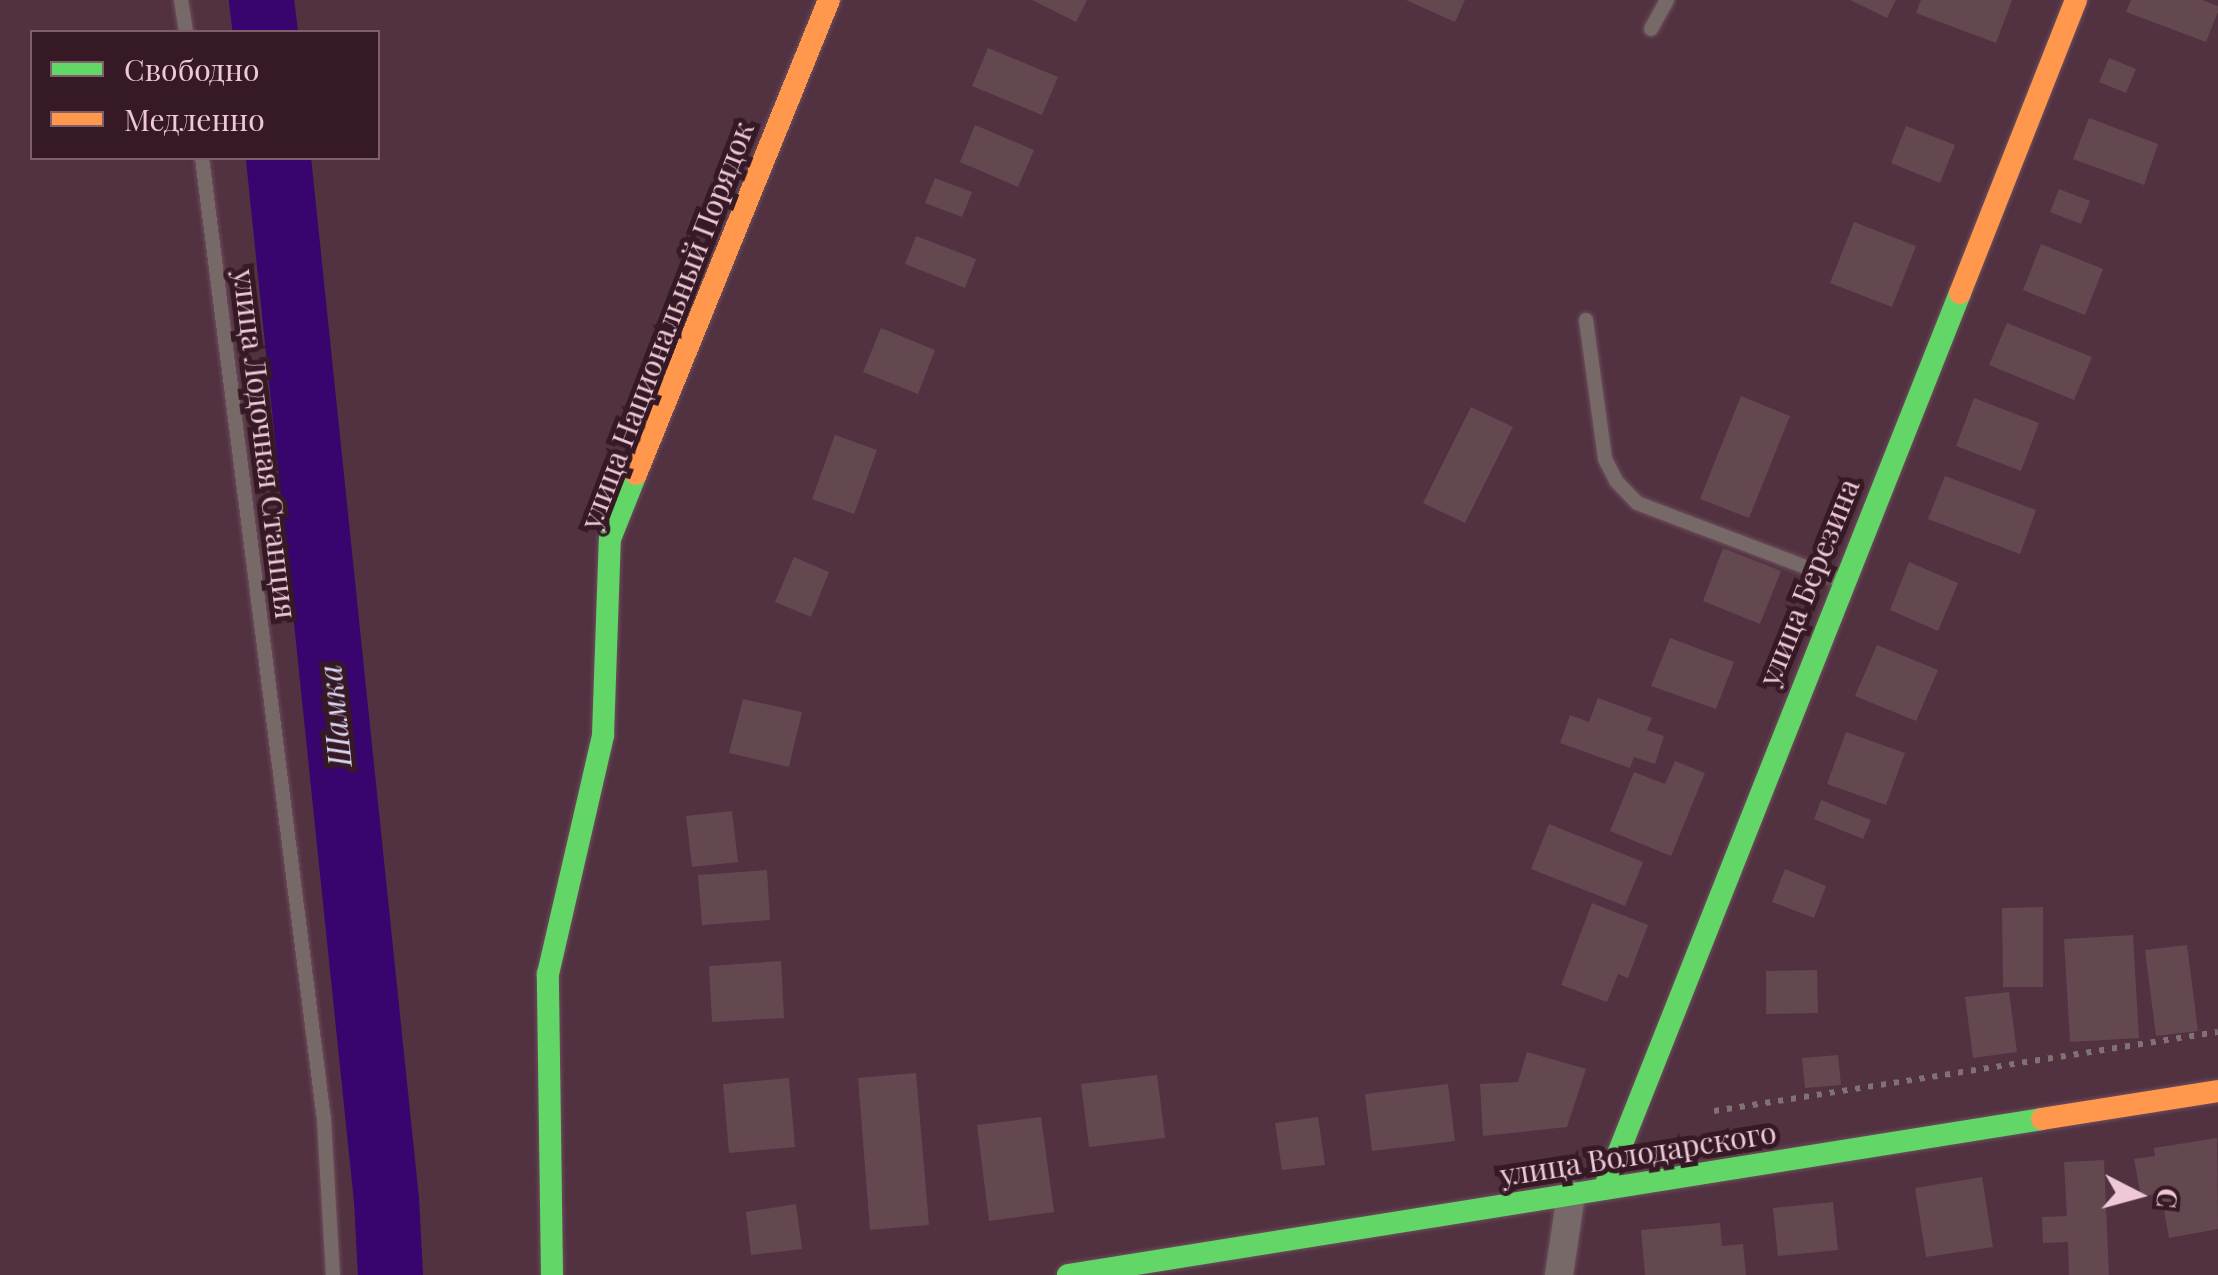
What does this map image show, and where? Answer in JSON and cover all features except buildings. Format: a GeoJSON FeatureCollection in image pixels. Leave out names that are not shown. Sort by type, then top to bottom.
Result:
{"type":"FeatureCollection","features":[{"type":"Feature","properties":{"kind":"street","name":"улица Национальный Порядок"},"geometry":{"type":"LineString","coordinates":[[552,1275],[548,974],[604,735],[610,539],[756,170],[829,0]]}},
{"type":"Feature","properties":{"kind":"street","name":"улица Березина"},"geometry":{"type":"LineString","coordinates":[[1604,1189],[2076,0]]}},
{"type":"Feature","properties":{"kind":"street","name":"улица Володарского"},"geometry":{"type":"LineString","coordinates":[[1068,1275],[2218,1091]]}},
{"type":"Feature","properties":{"kind":"street"},"geometry":{"type":"LineString","coordinates":[[1559,1275],[1572,1195]]}},
{"type":"Feature","properties":{"kind":"lane"},"geometry":{"type":"LineString","coordinates":[[182,0],[186,30]]}},
{"type":"Feature","properties":{"kind":"lane"},"geometry":{"type":"LineString","coordinates":[[1651,29],[1668,0]]}},
{"type":"Feature","properties":{"kind":"lane","name":"улица Лодочная Станция"},"geometry":{"type":"LineString","coordinates":[[202,160],[324,1120],[334,1275]]}},
{"type":"Feature","properties":{"kind":"lane"},"geometry":{"type":"LineString","coordinates":[[1586,320],[1606,459],[1616,482],[1638,503],[1843,581]]}},
{"type":"Feature","properties":{"kind":"path"},"geometry":{"type":"LineString","coordinates":[[1714,1111],[2218,1032]]}},
{"type":"Feature","properties":{"kind":"waterway","name":"Шамка"},"geometry":{"type":"LineString","coordinates":[[261,0],[265,30]]}},
{"type":"Feature","properties":{"kind":"waterway","name":"Шамка"},"geometry":{"type":"LineString","coordinates":[[278,160],[386,1199],[390,1275]]}},
{"type":"Feature","properties":{"kind":"traffic: fast"},"geometry":{"type":"LineString","coordinates":[[1604,1189],[1960,293]]}},
{"type":"Feature","properties":{"kind":"traffic: fast"},"geometry":{"type":"LineString","coordinates":[[552,1275],[548,974],[603,735],[610,539],[636,474]]}},
{"type":"Feature","properties":{"kind":"traffic: fast"},"geometry":{"type":"LineString","coordinates":[[1068,1275],[2042,1119]]}},
{"type":"Feature","properties":{"kind":"traffic: slow"},"geometry":{"type":"LineString","coordinates":[[636,474],[829,0]]}},
{"type":"Feature","properties":{"kind":"traffic: slow"},"geometry":{"type":"LineString","coordinates":[[1960,293],[2076,0]]}},
{"type":"Feature","properties":{"kind":"traffic: slow"},"geometry":{"type":"LineString","coordinates":[[2042,1119],[2218,1091]]}}]}
